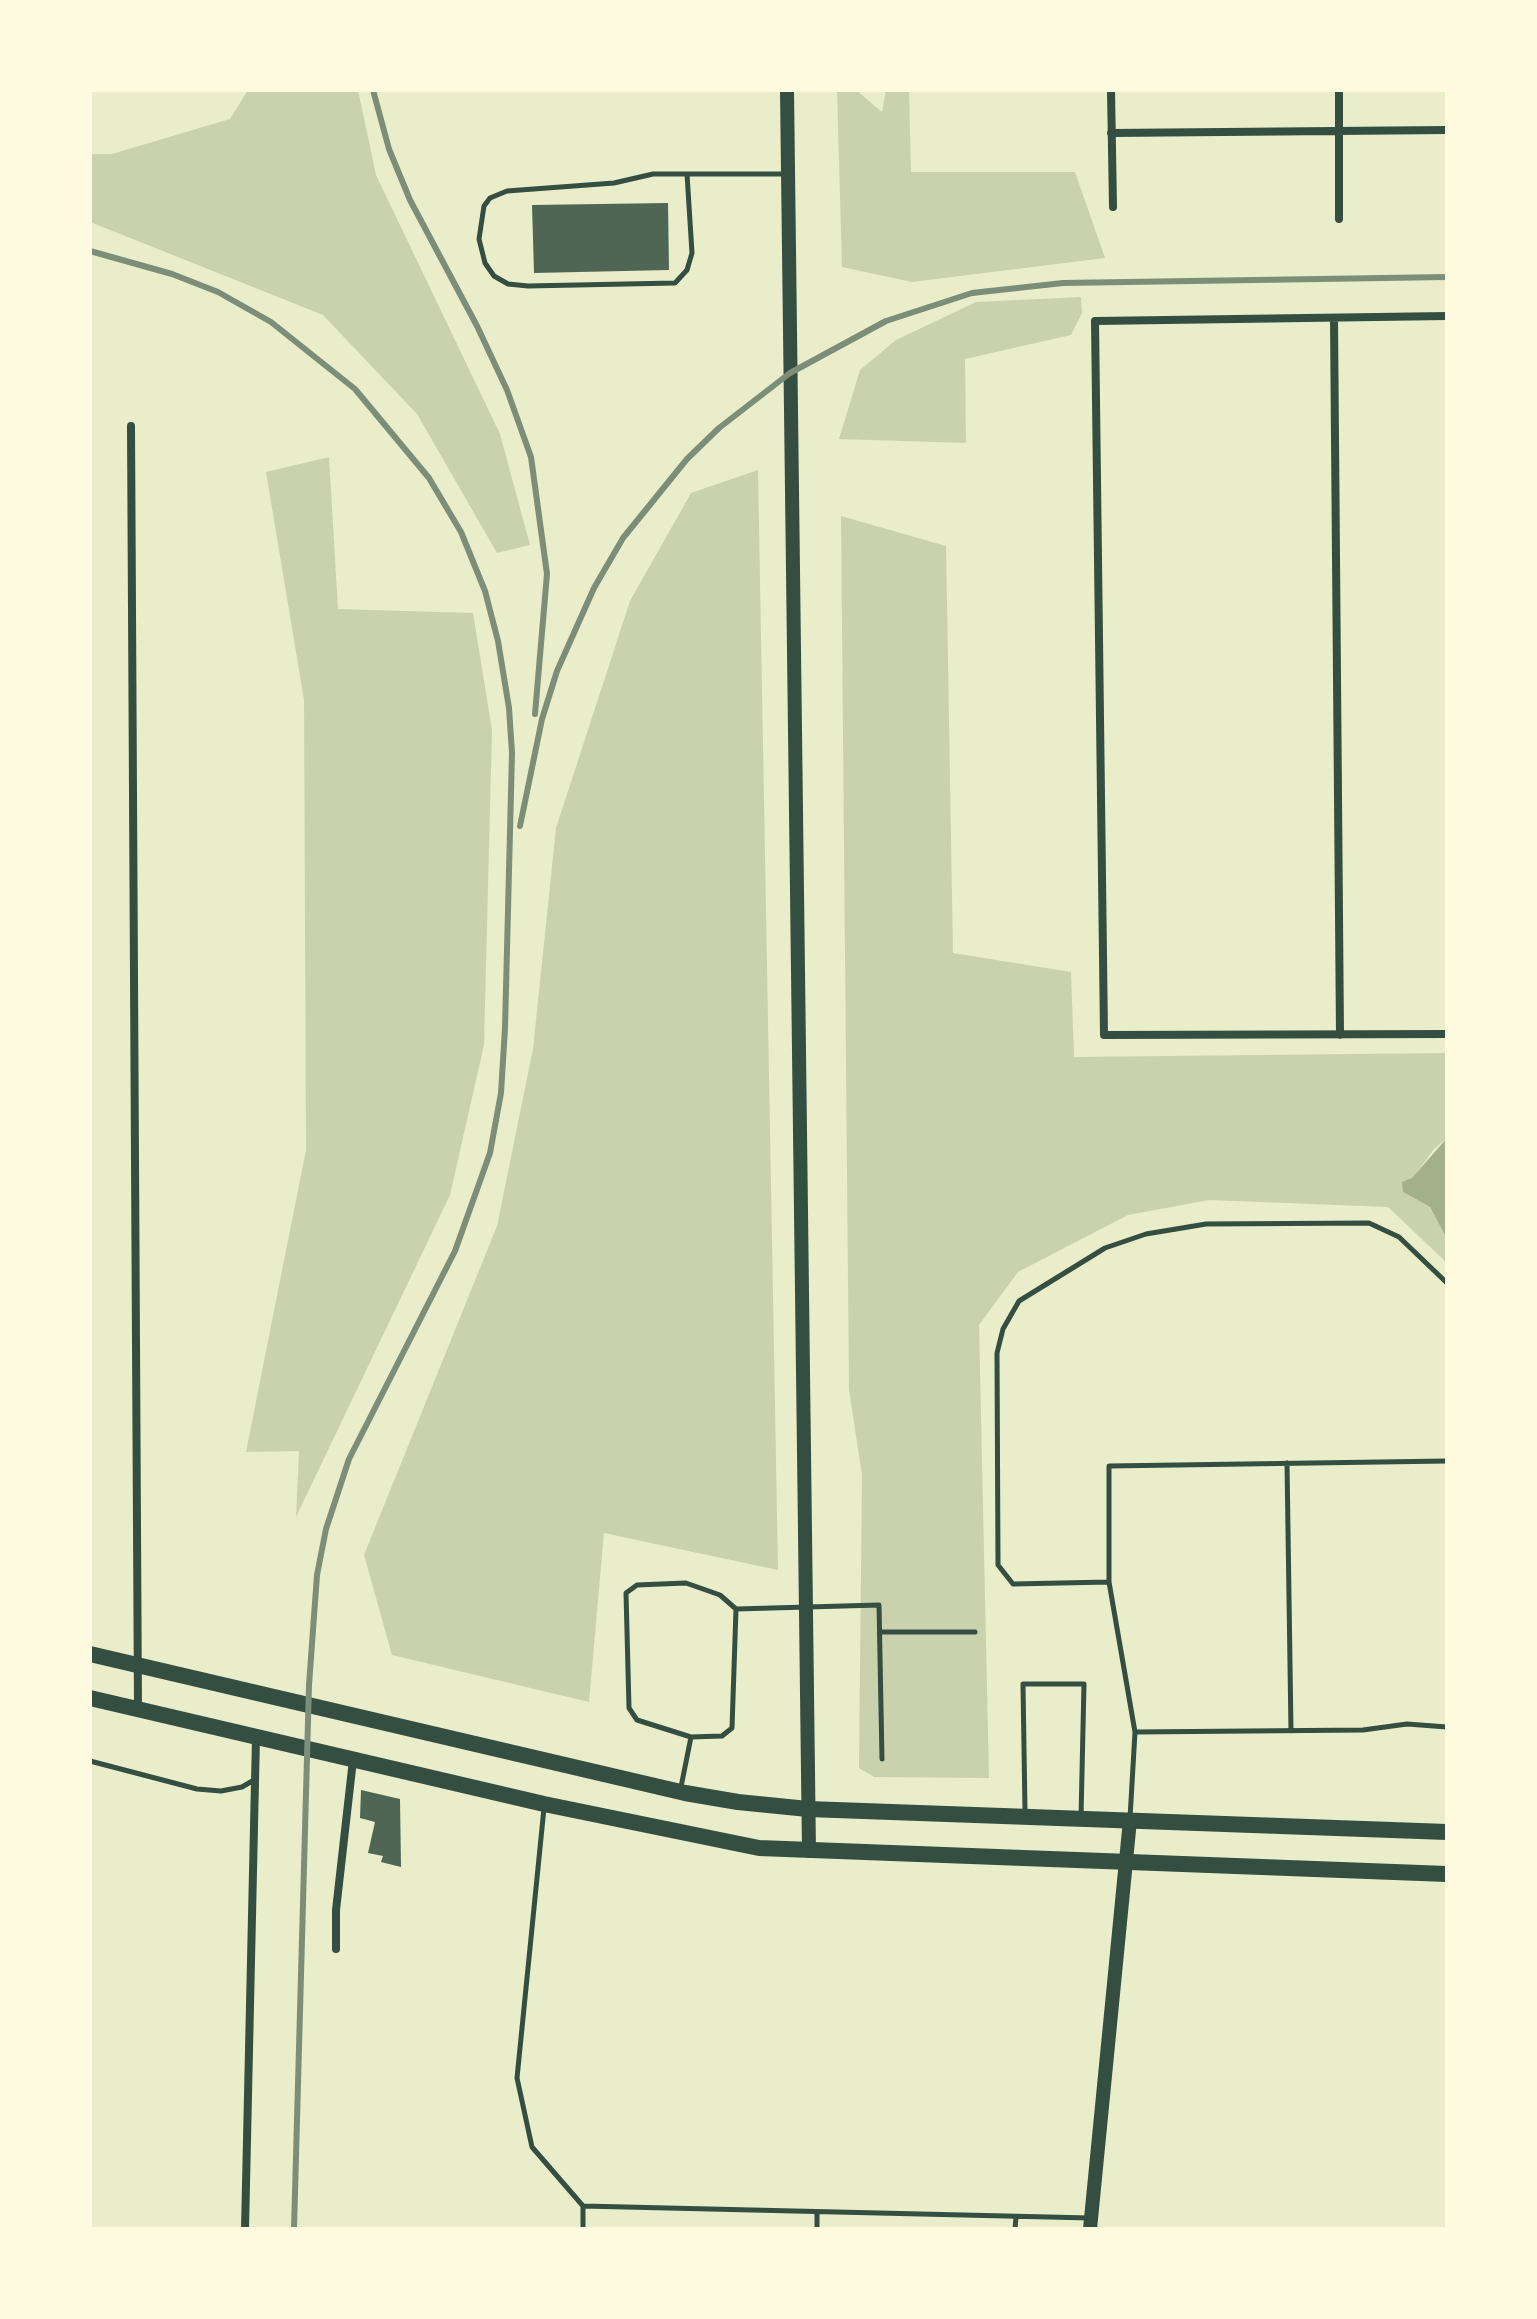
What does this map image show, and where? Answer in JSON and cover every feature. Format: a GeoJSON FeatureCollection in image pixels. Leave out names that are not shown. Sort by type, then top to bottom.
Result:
{"type":"FeatureCollection","features":[{"type":"Feature","properties":{"kind":"main road"},"geometry":{"type":"LineString","coordinates":[[90,1654],[680,1792],[808,1809],[1447,1832]]}},
{"type":"Feature","properties":{"kind":"main road"},"geometry":{"type":"LineString","coordinates":[[90,1698],[544,1804],[759,1848],[1447,1874]]}},
{"type":"Feature","properties":{"kind":"street"},"geometry":{"type":"LineString","coordinates":[[787,90],[809,1851]]}},
{"type":"Feature","properties":{"kind":"street"},"geometry":{"type":"LineString","coordinates":[[1111,90],[1113,207]]}},
{"type":"Feature","properties":{"kind":"street"},"geometry":{"type":"LineString","coordinates":[[1339,90],[1339,219]]}},
{"type":"Feature","properties":{"kind":"street"},"geometry":{"type":"LineString","coordinates":[[1111,133],[1447,130]]}},
{"type":"Feature","properties":{"kind":"street"},"geometry":{"type":"LineString","coordinates":[[1447,316],[1095,321],[1104,1035],[1447,1034]]}},
{"type":"Feature","properties":{"kind":"street"},"geometry":{"type":"LineString","coordinates":[[1334,319],[1340,1035]]}},
{"type":"Feature","properties":{"kind":"street"},"geometry":{"type":"LineString","coordinates":[[131,426],[138,1709]]}},
{"type":"Feature","properties":{"kind":"street"},"geometry":{"type":"LineString","coordinates":[[245,2229],[256,1737]]}},
{"type":"Feature","properties":{"kind":"street"},"geometry":{"type":"LineString","coordinates":[[336,1949],[336,1910],[354,1759]]}},
{"type":"Feature","properties":{"kind":"street"},"geometry":{"type":"LineString","coordinates":[[1091,2223],[1130,1820]]}},
{"type":"Feature","properties":{"kind":"lane"},"geometry":{"type":"LineString","coordinates":[[687,174],[692,253],[687,270],[675,283],[508,284],[494,276],[485,263],[479,239],[481,217],[490,198],[507,191],[614,183],[653,174],[687,174],[788,174]]}},
{"type":"Feature","properties":{"kind":"lane"},"geometry":{"type":"LineString","coordinates":[[1109,1582],[1013,1584],[998,1565],[997,1353],[1003,1329],[1019,1301],[1105,1248],[1146,1234],[1206,1224],[1369,1223],[1399,1237],[1447,1283]]}},
{"type":"Feature","properties":{"kind":"lane"},"geometry":{"type":"LineString","coordinates":[[1130,1820],[1135,1732],[1109,1582],[1109,1466],[1447,1461]]}},
{"type":"Feature","properties":{"kind":"lane"},"geometry":{"type":"LineString","coordinates":[[1287,1463],[1291,1731]]}},
{"type":"Feature","properties":{"kind":"lane"},"geometry":{"type":"LineString","coordinates":[[736,1609],[732,1728],[722,1736],[691,1737],[637,1720],[629,1708],[626,1593],[637,1585],[686,1583],[720,1595],[736,1609],[879,1605],[882,1759]]}},
{"type":"Feature","properties":{"kind":"lane"},"geometry":{"type":"LineString","coordinates":[[880,1632],[975,1632]]}},
{"type":"Feature","properties":{"kind":"lane"},"geometry":{"type":"LineString","coordinates":[[1025,1816],[1023,1684],[1084,1684],[1081,1818]]}},
{"type":"Feature","properties":{"kind":"lane"},"geometry":{"type":"LineString","coordinates":[[1135,1732],[1363,1730],[1407,1724],[1447,1727]]}},
{"type":"Feature","properties":{"kind":"lane"},"geometry":{"type":"LineString","coordinates":[[680,1792],[691,1737]]}},
{"type":"Feature","properties":{"kind":"lane"},"geometry":{"type":"LineString","coordinates":[[90,1761],[197,1789],[221,1791],[242,1787],[255,1779]]}},
{"type":"Feature","properties":{"kind":"lane"},"geometry":{"type":"LineString","coordinates":[[544,1804],[517,2078],[532,2147],[583,2206],[583,2229]]}},
{"type":"Feature","properties":{"kind":"lane"},"geometry":{"type":"LineString","coordinates":[[583,2206],[1016,2217],[1091,2223]]}},
{"type":"Feature","properties":{"kind":"lane"},"geometry":{"type":"LineString","coordinates":[[817,2212],[817,2229]]}},
{"type":"Feature","properties":{"kind":"lane"},"geometry":{"type":"LineString","coordinates":[[1015,2229],[1016,2217]]}},
{"type":"Feature","properties":{"kind":"shaded area"},"geometry":{"type":"Polygon","coordinates":[[[248,90],[358,90],[376,175],[500,434],[530,545],[497,553],[417,414],[323,315],[90,222],[90,154],[112,154],[230,119],[248,90]]]}},
{"type":"Feature","properties":{"kind":"shaded area"},"geometry":{"type":"Polygon","coordinates":[[[837,90],[856,90],[882,112],[886,90],[909,90],[911,172],[1075,172],[1105,258],[912,282],[842,267],[837,90]]]}},
{"type":"Feature","properties":{"kind":"shaded area"},"geometry":{"type":"Polygon","coordinates":[[[1081,297],[1082,313],[1071,335],[965,359],[966,443],[839,439],[860,370],[896,340],[976,302],[1081,297]]]}},
{"type":"Feature","properties":{"kind":"shaded area"},"geometry":{"type":"Polygon","coordinates":[[[329,457],[338,609],[473,613],[492,730],[484,1045],[450,1195],[296,1517],[299,1451],[246,1452],[306,1150],[304,700],[266,472],[329,457]]]}},
{"type":"Feature","properties":{"kind":"shaded area"},"geometry":{"type":"Polygon","coordinates":[[[758,470],[778,1570],[604,1533],[589,1702],[392,1655],[364,1555],[497,1226],[533,1049],[556,828],[630,601],[691,493],[758,470]]]}},
{"type":"Feature","properties":{"kind":"shaded area"},"geometry":{"type":"Polygon","coordinates":[[[841,516],[946,546],[953,953],[1071,972],[1074,1057],[1447,1053],[1447,1138],[1434,1149],[1403,1192],[1430,1207],[1447,1239],[1447,1263],[1388,1207],[1209,1200],[1128,1215],[1018,1272],[979,1325],[989,1778],[874,1777],[859,1768],[862,1475],[849,1390],[841,516]]]}},
{"type":"Feature","properties":{"kind":"shaded area"},"geometry":{"type":"Polygon","coordinates":[[[1447,1138],[1447,1239],[1430,1207],[1403,1192],[1402,1182],[1412,1178],[1447,1138]]]}},
{"type":"Feature","properties":{"kind":"building"},"geometry":{"type":"Polygon","coordinates":[[[668,203],[669,270],[534,273],[532,205],[668,203]]]}},
{"type":"Feature","properties":{"kind":"building"},"geometry":{"type":"Polygon","coordinates":[[[361,1790],[400,1799],[401,1867],[381,1862],[383,1856],[368,1853],[375,1822],[360,1818],[361,1790]]]}},
{"type":"Feature","properties":{"kind":"railway"},"geometry":{"type":"LineString","coordinates":[[373,90],[389,149],[410,200],[477,326],[507,390],[531,457],[547,574],[535,714]]}},
{"type":"Feature","properties":{"kind":"railway"},"geometry":{"type":"LineString","coordinates":[[90,251],[172,274],[218,292],[271,322],[355,389],[429,478],[461,532],[485,591],[498,641],[509,708],[512,753],[505,1028],[501,1093],[490,1153],[455,1251],[349,1459],[326,1529],[317,1575],[309,1685],[294,2229]]}},
{"type":"Feature","properties":{"kind":"railway"},"geometry":{"type":"LineString","coordinates":[[520,826],[542,719],[557,671],[594,588],[623,538],[687,459],[719,428],[790,373],[886,321],[972,293],[1063,283],[1447,277]]}}]}
